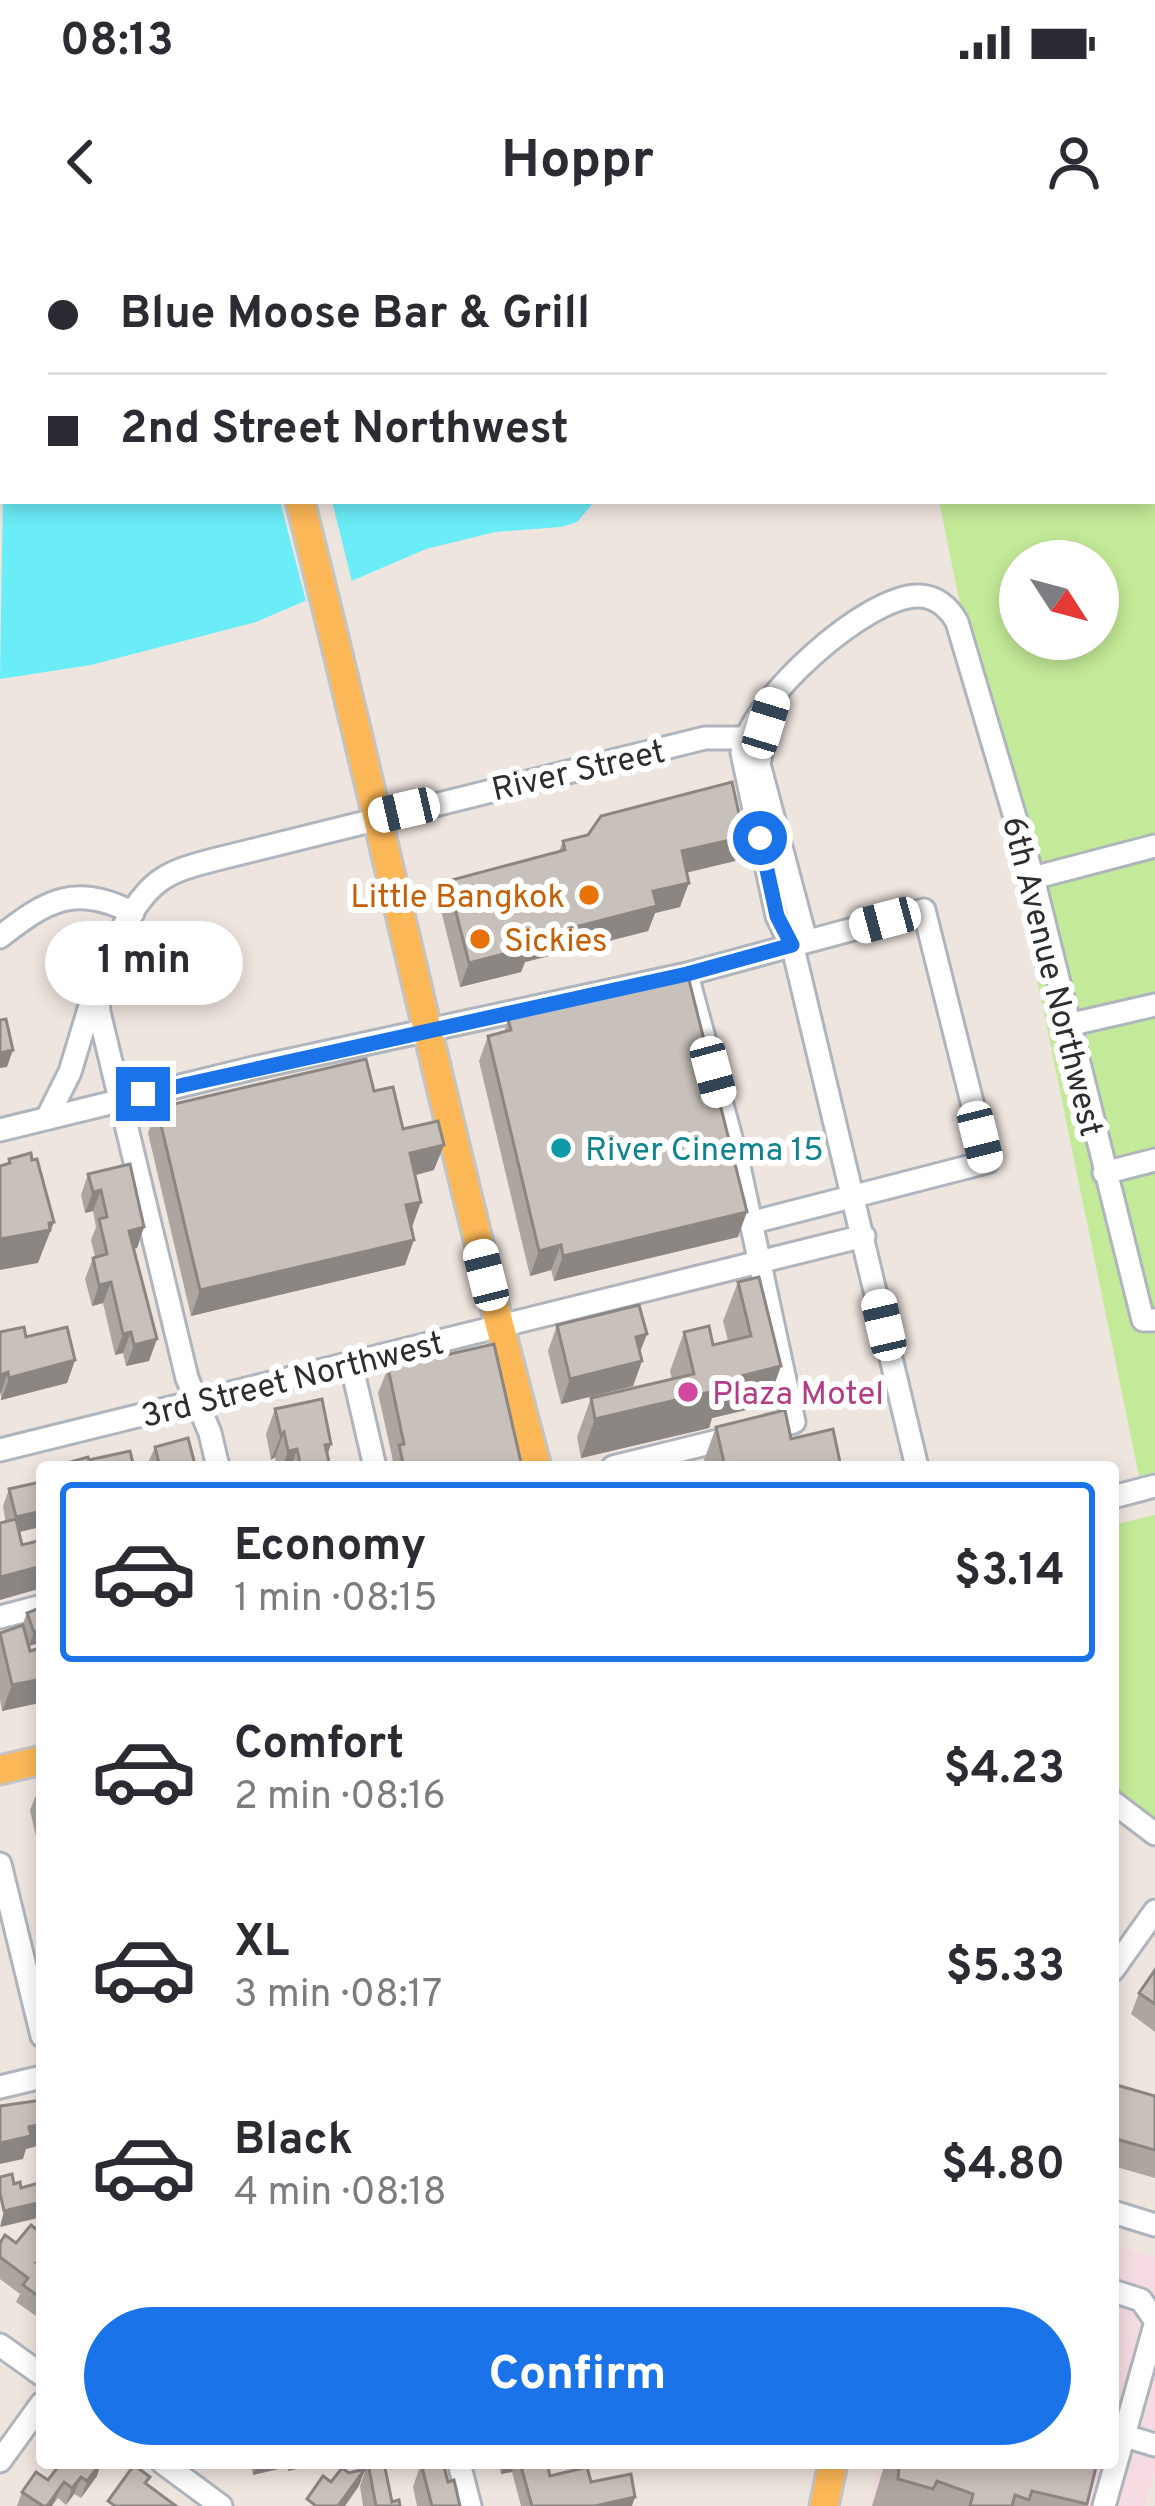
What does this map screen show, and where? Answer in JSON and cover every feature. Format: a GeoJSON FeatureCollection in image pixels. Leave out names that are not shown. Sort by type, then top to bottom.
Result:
{"type":"FeatureCollection","features":[{"type":"Feature","properties":{"kind":"main road"},"geometry":{"type":"LineString","coordinates":[[301,504],[498,1325],[535,1461]]}},
{"type":"Feature","properties":{"kind":"main road"},"geometry":{"type":"LineString","coordinates":[[0,1770],[36,1761]]}},
{"type":"Feature","properties":{"kind":"main road"},"geometry":{"type":"LineString","coordinates":[[824,2506],[831,2469]]}},
{"type":"Feature","properties":{"kind":"street","name":"6th Avenue Northwest"},"geometry":{"type":"LineString","coordinates":[[775,693],[807,658],[836,636],[899,599],[933,598],[952,613],[1033,878],[1104,1173],[1149,1320]]}},
{"type":"Feature","properties":{"kind":"street"},"geometry":{"type":"LineString","coordinates":[[775,693],[744,738],[746,774],[777,916],[799,943]]}},
{"type":"Feature","properties":{"kind":"street"},"geometry":{"type":"LineString","coordinates":[[775,693],[759,764],[915,1461]]}},
{"type":"Feature","properties":{"kind":"street","name":"River Street"},"geometry":{"type":"LineString","coordinates":[[47,1118],[133,913],[156,883],[171,874],[378,816],[706,738],[744,738]]}},
{"type":"Feature","properties":{"kind":"street"},"geometry":{"type":"LineString","coordinates":[[1033,878],[1155,846]]}},
{"type":"Feature","properties":{"kind":"street"},"geometry":{"type":"LineString","coordinates":[[0,937],[37,910],[68,897],[110,901],[133,913]]}},
{"type":"Feature","properties":{"kind":"street"},"geometry":{"type":"LineString","coordinates":[[0,1130],[264,1065],[687,974],[924,910],[986,1162],[749,1223]]}},
{"type":"Feature","properties":{"kind":"street"},"geometry":{"type":"LineString","coordinates":[[637,1461],[794,1422],[740,1171],[687,974]]}},
{"type":"Feature","properties":{"kind":"street"},"geometry":{"type":"LineString","coordinates":[[99,985],[99,1012],[117,1101],[196,1404],[216,1461]]}},
{"type":"Feature","properties":{"kind":"street"},"geometry":{"type":"LineString","coordinates":[[1068,1025],[1155,1005]]}},
{"type":"Feature","properties":{"kind":"street"},"geometry":{"type":"LineString","coordinates":[[1104,1173],[1155,1160]]}},
{"type":"Feature","properties":{"kind":"street","name":"3rd Street Northwest"},"geometry":{"type":"LineString","coordinates":[[0,1450],[864,1237]]}},
{"type":"Feature","properties":{"kind":"street"},"geometry":{"type":"LineString","coordinates":[[351,1363],[374,1461]]}},
{"type":"Feature","properties":{"kind":"street"},"geometry":{"type":"LineString","coordinates":[[1119,1495],[1155,1486]]}},
{"type":"Feature","properties":{"kind":"street"},"geometry":{"type":"LineString","coordinates":[[0,1617],[36,1608]]}},
{"type":"Feature","properties":{"kind":"street"},"geometry":{"type":"LineString","coordinates":[[1119,1807],[1155,1834]]}},
{"type":"Feature","properties":{"kind":"street"},"geometry":{"type":"LineString","coordinates":[[0,1864],[36,2011]]}},
{"type":"Feature","properties":{"kind":"street"},"geometry":{"type":"LineString","coordinates":[[1119,1962],[1155,1911]]}},
{"type":"Feature","properties":{"kind":"street"},"geometry":{"type":"LineString","coordinates":[[0,2087],[36,2078]]}},
{"type":"Feature","properties":{"kind":"street"},"geometry":{"type":"LineString","coordinates":[[1119,2214],[1155,2225]]}},
{"type":"Feature","properties":{"kind":"street"},"geometry":{"type":"LineString","coordinates":[[1119,2293],[1141,2300],[1155,2322],[1119,2456]]}},
{"type":"Feature","properties":{"kind":"street"},"geometry":{"type":"LineString","coordinates":[[0,2345],[36,2371]]}},
{"type":"Feature","properties":{"kind":"street"},"geometry":{"type":"LineString","coordinates":[[0,2461],[36,2411]]}},
{"type":"Feature","properties":{"kind":"street"},"geometry":{"type":"LineString","coordinates":[[1125,2436],[1155,2445]]}},
{"type":"Feature","properties":{"kind":"street"},"geometry":{"type":"LineString","coordinates":[[171,2469],[221,2506]]}},
{"type":"Feature","properties":{"kind":"street"},"geometry":{"type":"LineString","coordinates":[[461,2469],[470,2506]]}},
{"type":"Feature","properties":{"kind":"street"},"geometry":{"type":"LineString","coordinates":[[1104,2506],[1115,2469]]}},
{"type":"Feature","properties":{"kind":"shaded area"},"geometry":{"type":"Polygon","coordinates":[[[1119,2246],[1155,2257],[1155,2472],[1144,2506],[870,2506],[877,2469],[1119,2469],[1119,2246]]]}},
{"type":"Feature","properties":{"kind":"green space"},"geometry":{"type":"Polygon","coordinates":[[[940,504],[1155,504],[1155,1472],[1139,1476],[940,504]]]}},
{"type":"Feature","properties":{"kind":"green space"},"geometry":{"type":"Polygon","coordinates":[[[1155,1515],[1155,1829],[1119,1802],[1119,1524],[1155,1515]]]}},
{"type":"Feature","properties":{"kind":"water"},"geometry":{"type":"Polygon","coordinates":[[[3,504],[592,504],[577,522],[561,527],[495,532],[426,549],[256,622],[91,665],[0,679],[3,504]]]}},
{"type":"Feature","properties":{"kind":"pier"},"geometry":{"type":"Polygon","coordinates":[[[281,504],[333,504],[353,586],[307,605],[281,504]]]}},
{"type":"Feature","properties":{"kind":"building"},"geometry":{"type":"Polygon","coordinates":[[[732,782],[744,837],[682,851],[689,883],[653,891],[657,906],[528,939],[530,947],[469,963],[448,881],[565,850],[563,841],[588,835],[601,816],[732,782]]]}},
{"type":"Feature","properties":{"kind":"building"},"geometry":{"type":"Polygon","coordinates":[[[688,976],[747,1212],[563,1256],[561,1245],[539,1251],[488,1036],[511,1030],[508,1019],[688,976]]]}},
{"type":"Feature","properties":{"kind":"building"},"geometry":{"type":"Polygon","coordinates":[[[6,1019],[13,1050],[0,1053],[0,1020],[6,1019]]]}},
{"type":"Feature","properties":{"kind":"building"},"geometry":{"type":"Polygon","coordinates":[[[366,1059],[374,1091],[393,1087],[403,1129],[438,1121],[444,1145],[410,1153],[421,1202],[406,1205],[414,1240],[200,1290],[157,1108],[366,1059]]]}},
{"type":"Feature","properties":{"kind":"building"},"geometry":{"type":"Polygon","coordinates":[[[31,1153],[32,1160],[37,1159],[54,1222],[49,1223],[50,1230],[0,1239],[0,1166],[31,1153]]]}},
{"type":"Feature","properties":{"kind":"building"},"geometry":{"type":"Polygon","coordinates":[[[130,1164],[144,1227],[129,1231],[157,1339],[134,1345],[131,1332],[123,1334],[111,1282],[99,1285],[93,1258],[107,1254],[99,1219],[107,1217],[101,1190],[93,1192],[88,1174],[130,1164]]]}},
{"type":"Feature","properties":{"kind":"building"},"geometry":{"type":"Polygon","coordinates":[[[759,1277],[781,1366],[721,1381],[723,1389],[595,1419],[591,1398],[694,1374],[684,1332],[709,1326],[713,1345],[751,1336],[738,1282],[759,1277]]]}},
{"type":"Feature","properties":{"kind":"building"},"geometry":{"type":"Polygon","coordinates":[[[639,1305],[647,1334],[636,1337],[642,1361],[570,1379],[557,1325],[639,1305]]]}},
{"type":"Feature","properties":{"kind":"building"},"geometry":{"type":"Polygon","coordinates":[[[24,1327],[26,1337],[67,1327],[75,1360],[9,1378],[8,1372],[0,1375],[0,1332],[24,1327]]]}},
{"type":"Feature","properties":{"kind":"building"},"geometry":{"type":"Polygon","coordinates":[[[494,1344],[521,1461],[403,1461],[399,1445],[404,1444],[388,1368],[494,1344]]]}},
{"type":"Feature","properties":{"kind":"building"},"geometry":{"type":"Polygon","coordinates":[[[322,1399],[331,1444],[325,1445],[329,1461],[300,1461],[297,1449],[288,1451],[275,1409],[322,1399]]]}},
{"type":"Feature","properties":{"kind":"building"},"geometry":{"type":"Polygon","coordinates":[[[785,1410],[791,1439],[833,1429],[840,1461],[724,1461],[716,1427],[785,1410]]]}},
{"type":"Feature","properties":{"kind":"building"},"geometry":{"type":"Polygon","coordinates":[[[188,1438],[194,1461],[158,1461],[155,1447],[188,1438]]]}},
{"type":"Feature","properties":{"kind":"building"},"geometry":{"type":"Polygon","coordinates":[[[130,1451],[132,1461],[74,1461],[130,1451]]]}},
{"type":"Feature","properties":{"kind":"building"},"geometry":{"type":"Polygon","coordinates":[[[36,1483],[36,1512],[16,1517],[9,1489],[36,1483]]]}},
{"type":"Feature","properties":{"kind":"building"},"geometry":{"type":"Polygon","coordinates":[[[16,1519],[22,1545],[36,1542],[36,1568],[0,1577],[0,1523],[16,1519]]]}},
{"type":"Feature","properties":{"kind":"building"},"geometry":{"type":"Polygon","coordinates":[[[36,1609],[36,1632],[34,1632],[27,1613],[36,1609]]]}},
{"type":"Feature","properties":{"kind":"building"},"geometry":{"type":"Polygon","coordinates":[[[23,1625],[30,1651],[36,1649],[36,1680],[12,1685],[0,1633],[23,1625]]]}},
{"type":"Feature","properties":{"kind":"building"},"geometry":{"type":"Polygon","coordinates":[[[1155,1970],[1155,2004],[1139,1993],[1155,1970]]]}},
{"type":"Feature","properties":{"kind":"building"},"geometry":{"type":"Polygon","coordinates":[[[1119,2086],[1155,2096],[1155,2150],[1119,2140],[1119,2086]]]}},
{"type":"Feature","properties":{"kind":"building"},"geometry":{"type":"Polygon","coordinates":[[[36,2101],[31,2136],[0,2143],[0,2106],[36,2101]]]}},
{"type":"Feature","properties":{"kind":"building"},"geometry":{"type":"Polygon","coordinates":[[[12,2174],[14,2184],[20,2182],[21,2188],[36,2184],[36,2203],[4,2211],[0,2177],[12,2174]]]}},
{"type":"Feature","properties":{"kind":"building"},"geometry":{"type":"Polygon","coordinates":[[[31,2225],[36,2229],[36,2295],[23,2285],[28,2278],[0,2257],[5,2235],[16,2243],[31,2225]]]}},
{"type":"Feature","properties":{"kind":"building"},"geometry":{"type":"Polygon","coordinates":[[[56,2469],[96,2469],[87,2481],[81,2477],[72,2488],[64,2482],[47,2506],[22,2492],[36,2472],[48,2480],[56,2469]]]}},
{"type":"Feature","properties":{"kind":"building"},"geometry":{"type":"Polygon","coordinates":[[[131,2469],[139,2469],[150,2477],[145,2483],[176,2506],[115,2506],[108,2501],[131,2469]]]}},
{"type":"Feature","properties":{"kind":"building"},"geometry":{"type":"Polygon","coordinates":[[[341,2469],[349,2473],[365,2469],[338,2506],[316,2506],[307,2499],[323,2476],[331,2482],[341,2469]]]}},
{"type":"Feature","properties":{"kind":"building"},"geometry":{"type":"Polygon","coordinates":[[[369,2469],[385,2469],[392,2502],[399,2500],[400,2506],[376,2506],[369,2469]]]}},
{"type":"Feature","properties":{"kind":"building"},"geometry":{"type":"Polygon","coordinates":[[[423,2469],[445,2469],[448,2482],[454,2480],[460,2506],[432,2506],[423,2469]]]}},
{"type":"Feature","properties":{"kind":"building"},"geometry":{"type":"Polygon","coordinates":[[[522,2469],[548,2469],[550,2476],[588,2469],[591,2482],[631,2474],[635,2497],[595,2506],[532,2506],[522,2469]]]}},
{"type":"Feature","properties":{"kind":"building"},"geometry":{"type":"Polygon","coordinates":[[[899,2469],[1096,2469],[1087,2504],[1032,2491],[1029,2500],[1015,2495],[1012,2506],[970,2506],[973,2494],[937,2481],[933,2489],[898,2479],[899,2469]]]}},
{"type":"Feature","properties":{"kind":"place","name":"Little Bangkok"},"geometry":{"type":"Point","coordinates":[589,895]}},
{"type":"Feature","properties":{"kind":"place","name":"Sickies"},"geometry":{"type":"Point","coordinates":[480,939]}},
{"type":"Feature","properties":{"kind":"place","name":"River Cinema 15"},"geometry":{"type":"Point","coordinates":[561,1148]}},
{"type":"Feature","properties":{"kind":"place","name":"Plaza Motel"},"geometry":{"type":"Point","coordinates":[688,1392]}},
{"type":"Feature","properties":{"kind":"route"},"geometry":{"type":"LineString","coordinates":[[143,1094],[687,974],[792,945],[777,916],[760,838]]}}]}
